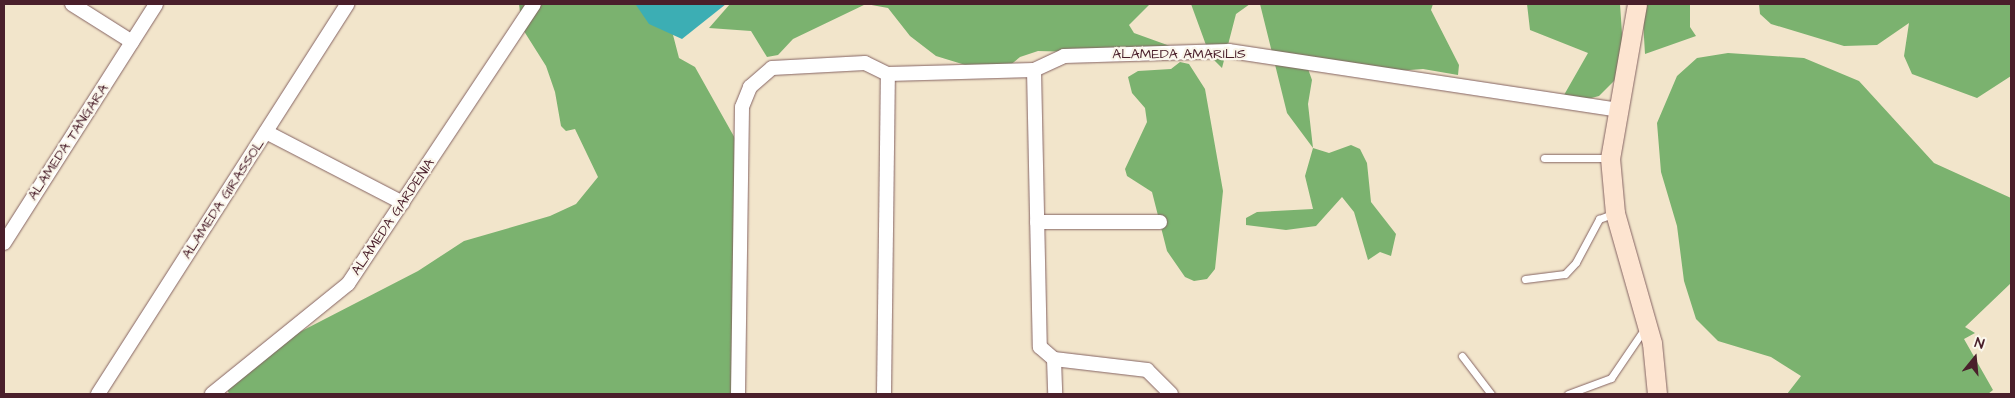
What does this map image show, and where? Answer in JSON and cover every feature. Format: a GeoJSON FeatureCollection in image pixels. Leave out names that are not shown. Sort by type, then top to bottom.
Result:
{"type":"FeatureCollection","features":[{"type":"Feature","properties":{"kind":"street"},"geometry":{"type":"LineString","coordinates":[[72,4],[132,42]]}},
{"type":"Feature","properties":{"kind":"street","name":"ALAMEDA TANGARA"},"geometry":{"type":"LineString","coordinates":[[4,243],[156,4]]}},
{"type":"Feature","properties":{"kind":"street","name":"ALAMEDA GIRASSOL"},"geometry":{"type":"LineString","coordinates":[[98,394],[347,4]]}},
{"type":"Feature","properties":{"kind":"street","name":"ALAMEDA GARDENIA"},"geometry":{"type":"LineString","coordinates":[[212,394],[256,355],[336,297],[403,203],[534,4]]}},
{"type":"Feature","properties":{"kind":"street"},"geometry":{"type":"LineString","coordinates":[[1637,4],[1610,158],[1616,213],[1646,326],[1657,394]]}},
{"type":"Feature","properties":{"kind":"street","name":"ALAMEDA AMARILIS"},"geometry":{"type":"LineString","coordinates":[[738,394],[742,107],[750,87],[772,68],[865,63],[888,74],[1034,70],[1064,56],[1229,51],[1617,110]]}},
{"type":"Feature","properties":{"kind":"street"},"geometry":{"type":"LineString","coordinates":[[1034,70],[1038,335],[1040,347],[1054,359],[1146,370],[1170,394]]}},
{"type":"Feature","properties":{"kind":"street"},"geometry":{"type":"LineString","coordinates":[[884,394],[888,74]]}},
{"type":"Feature","properties":{"kind":"street"},"geometry":{"type":"LineString","coordinates":[[266,132],[403,203]]}},
{"type":"Feature","properties":{"kind":"street"},"geometry":{"type":"LineString","coordinates":[[1037,222],[1160,222]]}},
{"type":"Feature","properties":{"kind":"street"},"geometry":{"type":"LineString","coordinates":[[1054,359],[1055,394]]}},
{"type":"Feature","properties":{"kind":"lane"},"geometry":{"type":"LineString","coordinates":[[1544,158],[1610,158]]}},
{"type":"Feature","properties":{"kind":"lane"},"geometry":{"type":"LineString","coordinates":[[1525,279],[1565,274],[1576,262],[1599,219],[1616,213]]}},
{"type":"Feature","properties":{"kind":"lane"},"geometry":{"type":"LineString","coordinates":[[1568,394],[1616,374],[1646,326]]}},
{"type":"Feature","properties":{"kind":"lane"},"geometry":{"type":"LineString","coordinates":[[1462,356],[1491,394]]}},
{"type":"Feature","properties":{"kind":"green space"},"geometry":{"type":"Polygon","coordinates":[[[519,4],[665,4],[679,58],[695,67],[741,149],[736,394],[229,394],[225,383],[259,353],[418,271],[464,241],[550,216],[576,204],[598,177],[575,129],[566,131],[561,126],[555,92],[546,66],[522,28],[519,4]]]}},
{"type":"Feature","properties":{"kind":"green space"},"geometry":{"type":"Polygon","coordinates":[[[730,4],[866,4],[793,39],[778,55],[767,57],[751,31],[709,28],[730,4]]]}},
{"type":"Feature","properties":{"kind":"green space"},"geometry":{"type":"Polygon","coordinates":[[[866,4],[1150,4],[1129,25],[1134,33],[1170,46],[1114,53],[1038,51],[1020,57],[998,75],[936,56],[910,36],[888,8],[866,4]]]}},
{"type":"Feature","properties":{"kind":"green space"},"geometry":{"type":"Polygon","coordinates":[[[1191,4],[1250,4],[1236,14],[1222,68],[1210,56],[1191,4]]]}},
{"type":"Feature","properties":{"kind":"green space"},"geometry":{"type":"Polygon","coordinates":[[[1260,4],[1433,4],[1431,10],[1459,65],[1458,75],[1423,69],[1382,72],[1307,66],[1312,80],[1308,104],[1313,148],[1287,113],[1260,4]]]}},
{"type":"Feature","properties":{"kind":"green space"},"geometry":{"type":"Polygon","coordinates":[[[1527,4],[1620,4],[1623,48],[1616,79],[1599,96],[1584,100],[1564,95],[1588,53],[1530,30],[1527,4]]]}},
{"type":"Feature","properties":{"kind":"green space"},"geometry":{"type":"Polygon","coordinates":[[[1642,4],[1690,4],[1690,27],[1696,36],[1645,54],[1642,4]]]}},
{"type":"Feature","properties":{"kind":"green space"},"geometry":{"type":"Polygon","coordinates":[[[1759,4],[2011,4],[2011,76],[1977,98],[1912,74],[1904,56],[1909,23],[1877,45],[1844,46],[1771,24],[1760,14],[1759,4]]]}},
{"type":"Feature","properties":{"kind":"green space"},"geometry":{"type":"Polygon","coordinates":[[[1728,53],[1804,58],[1859,81],[1934,163],[2011,198],[2011,283],[1965,327],[1975,333],[1964,339],[1993,390],[1988,394],[1787,394],[1801,376],[1771,357],[1718,341],[1696,319],[1684,281],[1677,226],[1661,172],[1657,123],[1677,76],[1697,58],[1728,53]]]}},
{"type":"Feature","properties":{"kind":"green space"},"geometry":{"type":"Polygon","coordinates":[[[1180,62],[1189,64],[1205,89],[1223,191],[1215,269],[1207,279],[1194,281],[1185,277],[1167,251],[1152,192],[1127,176],[1125,169],[1147,122],[1145,108],[1132,93],[1128,77],[1138,71],[1171,69],[1180,62]]]}},
{"type":"Feature","properties":{"kind":"green space"},"geometry":{"type":"Polygon","coordinates":[[[1351,145],[1360,149],[1367,163],[1371,202],[1396,234],[1391,256],[1380,252],[1368,260],[1354,212],[1342,197],[1316,226],[1286,230],[1246,225],[1246,218],[1257,212],[1313,209],[1305,176],[1313,148],[1329,153],[1351,145]]]}},
{"type":"Feature","properties":{"kind":"water"},"geometry":{"type":"Polygon","coordinates":[[[726,4],[682,39],[649,24],[636,5],[726,4]]]}}]}
